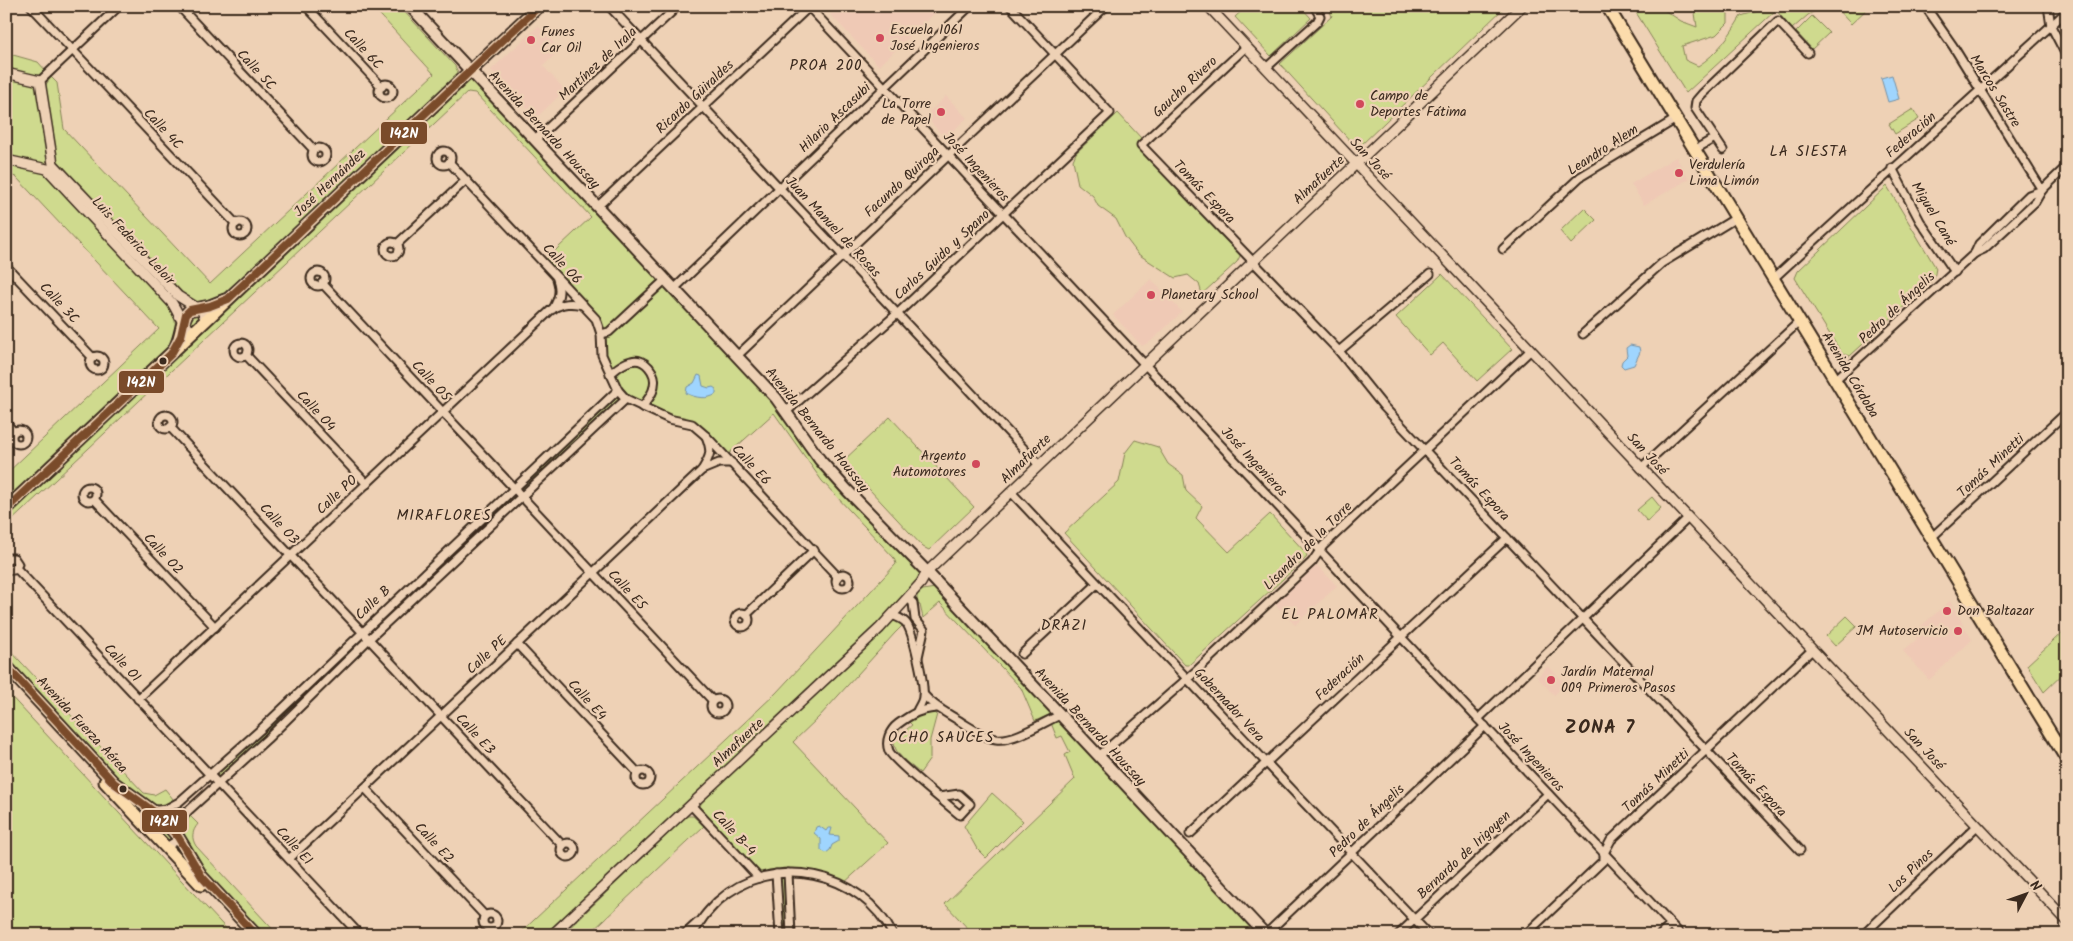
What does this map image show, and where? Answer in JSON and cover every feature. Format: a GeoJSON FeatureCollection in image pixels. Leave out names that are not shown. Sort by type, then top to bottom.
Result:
{"type":"FeatureCollection","features":[{"type":"Feature","properties":{"kind":"main road","name":"Avenida Bernardo Houssay"},"geometry":{"type":"LineString","coordinates":[[410,6],[737,356],[787,412],[802,435],[831,472],[1266,935]]}},
{"type":"Feature","properties":{"kind":"main road","name":"José Hernández"},"geometry":{"type":"LineString","coordinates":[[6,509],[539,6]]}},
{"type":"Feature","properties":{"kind":"main road","name":"Avenida Córdoba"},"geometry":{"type":"LineString","coordinates":[[1607,6],[2067,760]]}},
{"type":"Feature","properties":{"kind":"main road","name":"José Hernández"},"geometry":{"type":"LineString","coordinates":[[170,354],[181,336],[186,314],[190,310],[210,306],[228,299]]}},
{"type":"Feature","properties":{"kind":"main road","name":"Avenida Fuerza Aérea"},"geometry":{"type":"LineString","coordinates":[[6,666],[114,783],[152,810],[178,837],[202,877],[256,935]]}},
{"type":"Feature","properties":{"kind":"main road","name":"Avenida Fuerza Aérea"},"geometry":{"type":"LineString","coordinates":[[6,676],[248,935]]}},
{"type":"Feature","properties":{"kind":"street","name":"Calle 4C"},"geometry":{"type":"LineString","coordinates":[[31,6],[236,224]]}},
{"type":"Feature","properties":{"kind":"street"},"geometry":{"type":"LineString","coordinates":[[40,81],[119,6]]}},
{"type":"Feature","properties":{"kind":"street","name":"Calle 5C"},"geometry":{"type":"LineString","coordinates":[[179,6],[314,150]]}},
{"type":"Feature","properties":{"kind":"street","name":"Calle 6C"},"geometry":{"type":"LineString","coordinates":[[306,6],[382,87]]}},
{"type":"Feature","properties":{"kind":"street","name":"Juan Manuel de Rosas"},"geometry":{"type":"LineString","coordinates":[[609,6],[1038,466]]}},
{"type":"Feature","properties":{"kind":"street","name":"Martínez de Irala"},"geometry":{"type":"LineString","coordinates":[[535,140],[678,6]]}},
{"type":"Feature","properties":{"kind":"street","name":"José Ingenieros"},"geometry":{"type":"LineString","coordinates":[[809,6],[1680,935]]}},
{"type":"Feature","properties":{"kind":"street","name":"Ricardo Güiraldes"},"geometry":{"type":"LineString","coordinates":[[597,207],[809,6]]}},
{"type":"Feature","properties":{"kind":"street","name":"Hilario Ascasubi"},"geometry":{"type":"LineString","coordinates":[[674,289],[970,6]]}},
{"type":"Feature","properties":{"kind":"street"},"geometry":{"type":"LineString","coordinates":[[1010,6],[1055,54]]}},
{"type":"Feature","properties":{"kind":"street","name":"Facundo Quiroga"},"geometry":{"type":"LineString","coordinates":[[737,356],[1106,6]]}},
{"type":"Feature","properties":{"kind":"street","name":"San José"},"geometry":{"type":"LineString","coordinates":[[1208,6],[2067,921]]}},
{"type":"Feature","properties":{"kind":"street"},"geometry":{"type":"LineString","coordinates":[[1266,68],[1317,22],[1320,16],[1314,6]]}},
{"type":"Feature","properties":{"kind":"street","name":"Almafuerte"},"geometry":{"type":"LineString","coordinates":[[552,935],[892,615],[908,598],[927,572],[1522,6]]}},
{"type":"Feature","properties":{"kind":"street","name":"Marcos Sastre"},"geometry":{"type":"LineString","coordinates":[[1925,6],[1953,46],[2042,190]]}},
{"type":"Feature","properties":{"kind":"street"},"geometry":{"type":"LineString","coordinates":[[2048,6],[2051,26],[2067,57]]}},
{"type":"Feature","properties":{"kind":"street","name":"Federación"},"geometry":{"type":"LineString","coordinates":[[1773,279],[1892,168],[2067,11]]}},
{"type":"Feature","properties":{"kind":"street"},"geometry":{"type":"LineString","coordinates":[[1723,150],[1696,108],[1696,101],[1778,21],[1808,53]]}},
{"type":"Feature","properties":{"kind":"street","name":"Gaucho Rivero"},"geometry":{"type":"LineString","coordinates":[[1142,145],[1246,47]]}},
{"type":"Feature","properties":{"kind":"street","name":"Carlos Guido y Spano"},"geometry":{"type":"LineString","coordinates":[[787,412],[897,314],[1110,113],[1055,54]]}},
{"type":"Feature","properties":{"kind":"street"},"geometry":{"type":"LineString","coordinates":[[6,73],[40,81]]}},
{"type":"Feature","properties":{"kind":"street"},"geometry":{"type":"LineString","coordinates":[[6,160],[50,167],[40,81]]}},
{"type":"Feature","properties":{"kind":"street","name":"Leandro Alem"},"geometry":{"type":"LineString","coordinates":[[1503,249],[1580,176],[1676,119]]}},
{"type":"Feature","properties":{"kind":"street"},"geometry":{"type":"LineString","coordinates":[[1694,150],[1715,138]]}},
{"type":"Feature","properties":{"kind":"street","name":"Tomás Espora"},"geometry":{"type":"LineString","coordinates":[[1142,145],[1339,351],[1384,407],[1800,850]]}},
{"type":"Feature","properties":{"kind":"street","name":"Calle O6"},"geometry":{"type":"LineString","coordinates":[[449,162],[596,319],[601,334],[602,355],[618,390],[626,399]]}},
{"type":"Feature","properties":{"kind":"street","name":"Pedro de Ángelis"},"geometry":{"type":"LineString","coordinates":[[1835,380],[1955,272],[1975,253],[1979,244],[2029,196],[2042,190],[2067,166]]}},
{"type":"Feature","properties":{"kind":"street","name":"Luis Federico Leloir"},"geometry":{"type":"LineString","coordinates":[[50,167],[178,296],[202,311],[206,321]]}},
{"type":"Feature","properties":{"kind":"street","name":"Luis Federico Leloir"},"geometry":{"type":"LineString","coordinates":[[50,167],[172,303],[183,323]]}},
{"type":"Feature","properties":{"kind":"street","name":"Miguel Cané"},"geometry":{"type":"LineString","coordinates":[[1892,168],[1920,221],[1955,272]]}},
{"type":"Feature","properties":{"kind":"street"},"geometry":{"type":"LineString","coordinates":[[397,244],[466,180]]}},
{"type":"Feature","properties":{"kind":"street"},"geometry":{"type":"LineString","coordinates":[[1583,334],[1662,263],[1736,218]]}},
{"type":"Feature","properties":{"kind":"street","name":"Calle 3C"},"geometry":{"type":"LineString","coordinates":[[6,266],[93,358]]}},
{"type":"Feature","properties":{"kind":"street"},"geometry":{"type":"LineString","coordinates":[[1339,351],[1430,274]]}},
{"type":"Feature","properties":{"kind":"street","name":"Calle PO"},"geometry":{"type":"LineString","coordinates":[[138,699],[552,309],[559,298],[560,288],[556,276]]}},
{"type":"Feature","properties":{"kind":"street"},"geometry":{"type":"LineString","coordinates":[[601,334],[609,332],[666,280]]}},
{"type":"Feature","properties":{"kind":"street","name":"Calle O5"},"geometry":{"type":"LineString","coordinates":[[322,283],[522,496]]}},
{"type":"Feature","properties":{"kind":"street"},"geometry":{"type":"LineString","coordinates":[[552,309],[562,304],[573,303],[583,305]]}},
{"type":"Feature","properties":{"kind":"street"},"geometry":{"type":"LineString","coordinates":[[1642,468],[1800,322]]}},
{"type":"Feature","properties":{"kind":"street"},"geometry":{"type":"LineString","coordinates":[[183,323],[191,330],[196,330]]}},
{"type":"Feature","properties":{"kind":"street","name":"Lisandro de la Torre"},"geometry":{"type":"LineString","coordinates":[[1099,756],[1187,678],[1312,562],[1320,551],[1531,350]]}},
{"type":"Feature","properties":{"kind":"street","name":"Calle O4"},"geometry":{"type":"LineString","coordinates":[[246,355],[367,484]]}},
{"type":"Feature","properties":{"kind":"street"},"geometry":{"type":"LineString","coordinates":[[610,374],[629,361],[642,362],[647,365],[654,378],[654,386],[642,407]]}},
{"type":"Feature","properties":{"kind":"street","name":"Calle B"},"geometry":{"type":"LineString","coordinates":[[152,810],[166,809],[179,802],[260,730],[362,631],[618,390]]}},
{"type":"Feature","properties":{"kind":"street","name":"Calle B"},"geometry":{"type":"LineString","coordinates":[[178,837],[183,817],[267,739],[369,639],[626,399]]}},
{"type":"Feature","properties":{"kind":"street","name":"Calle E6"},"geometry":{"type":"LineString","coordinates":[[626,399],[669,419],[692,424],[732,463],[838,577]]}},
{"type":"Feature","properties":{"kind":"street","name":"Tomás Minetti"},"geometry":{"type":"LineString","coordinates":[[1931,538],[2067,412]]}},
{"type":"Feature","properties":{"kind":"street"},"geometry":{"type":"LineString","coordinates":[[6,423],[14,432]]}},
{"type":"Feature","properties":{"kind":"street","name":"Calle O3"},"geometry":{"type":"LineString","coordinates":[[170,427],[369,639]]}},
{"type":"Feature","properties":{"kind":"street","name":"Calle PE"},"geometry":{"type":"LineString","coordinates":[[289,859],[702,470],[709,458],[710,448],[706,436]]}},
{"type":"Feature","properties":{"kind":"street","name":"Calle PE"},"geometry":{"type":"LineString","coordinates":[[702,470],[719,463],[732,463]]}},
{"type":"Feature","properties":{"kind":"street","name":"Gobernador Vera"},"geometry":{"type":"LineString","coordinates":[[1011,492],[1429,935]]}},
{"type":"Feature","properties":{"kind":"street","name":"Calle E5"},"geometry":{"type":"LineString","coordinates":[[522,496],[713,701]]}},
{"type":"Feature","properties":{"kind":"street","name":"Calle O2"},"geometry":{"type":"LineString","coordinates":[[94,498],[214,627]]}},
{"type":"Feature","properties":{"kind":"street"},"geometry":{"type":"LineString","coordinates":[[1478,719],[1688,518]]}},
{"type":"Feature","properties":{"kind":"street","name":"Federación"},"geometry":{"type":"LineString","coordinates":[[1190,834],[1507,538]]}},
{"type":"Feature","properties":{"kind":"street"},"geometry":{"type":"LineString","coordinates":[[746,615],[814,550]]}},
{"type":"Feature","properties":{"kind":"street","name":"Calle O1"},"geometry":{"type":"LineString","coordinates":[[6,561],[12,558],[16,560],[18,564],[17,569],[210,774]]}},
{"type":"Feature","properties":{"kind":"street"},"geometry":{"type":"LineString","coordinates":[[6,568],[12,571],[17,569]]}},
{"type":"Feature","properties":{"kind":"street"},"geometry":{"type":"LineString","coordinates":[[1022,654],[1098,584]]}},
{"type":"Feature","properties":{"kind":"street"},"geometry":{"type":"LineString","coordinates":[[908,598],[913,603],[915,620],[924,630],[918,657]]}},
{"type":"Feature","properties":{"kind":"street"},"geometry":{"type":"LineString","coordinates":[[892,615],[905,621],[915,620]]}},
{"type":"Feature","properties":{"kind":"street"},"geometry":{"type":"LineString","coordinates":[[905,621],[918,657],[924,694],[936,708],[974,730],[996,739],[1004,739],[1023,732],[1060,715]]}},
{"type":"Feature","properties":{"kind":"street","name":"Calle E3"},"geometry":{"type":"LineString","coordinates":[[369,639],[563,846]]}},
{"type":"Feature","properties":{"kind":"street","name":"Calle E4"},"geometry":{"type":"LineString","coordinates":[[517,644],[638,773]]}},
{"type":"Feature","properties":{"kind":"street","name":"Tomás Minetti"},"geometry":{"type":"LineString","coordinates":[[1525,935],[1604,860],[1604,853],[1611,840],[1812,650]]}},
{"type":"Feature","properties":{"kind":"street"},"geometry":{"type":"LineString","coordinates":[[917,711],[924,694]]}},
{"type":"Feature","properties":{"kind":"street"},"geometry":{"type":"LineString","coordinates":[[936,708],[917,711],[895,726],[889,734],[889,750],[939,797]]}},
{"type":"Feature","properties":{"kind":"street","name":"Pedro de Ángelis"},"geometry":{"type":"LineString","coordinates":[[1266,935],[1484,726]]}},
{"type":"Feature","properties":{"kind":"street","name":"Calle E1"},"geometry":{"type":"LineString","coordinates":[[210,774],[360,935]]}},
{"type":"Feature","properties":{"kind":"street","name":"Calle E2"},"geometry":{"type":"LineString","coordinates":[[365,788],[485,916]]}},
{"type":"Feature","properties":{"kind":"street","name":"Bernardo de Irigoyen"},"geometry":{"type":"LineString","coordinates":[[1398,935],[1548,794]]}},
{"type":"Feature","properties":{"kind":"street","name":"Calle B-4"},"geometry":{"type":"LineString","coordinates":[[691,805],[759,878]]}},
{"type":"Feature","properties":{"kind":"street"},"geometry":{"type":"LineString","coordinates":[[143,823],[145,814],[152,810]]}},
{"type":"Feature","properties":{"kind":"street","name":"Los Pinos"},"geometry":{"type":"LineString","coordinates":[[1863,935],[1977,826]]}},
{"type":"Feature","properties":{"kind":"street"},"geometry":{"type":"LineString","coordinates":[[163,844],[168,846],[173,844],[178,837]]}},
{"type":"Feature","properties":{"kind":"street"},"geometry":{"type":"LineString","coordinates":[[684,935],[732,890],[743,883],[773,875],[804,872],[828,878],[856,891],[881,915],[893,935]]}},
{"type":"Feature","properties":{"kind":"street"},"geometry":{"type":"LineString","coordinates":[[788,873],[791,935]]}},
{"type":"Feature","properties":{"kind":"street"},"geometry":{"type":"LineString","coordinates":[[773,875],[777,884],[780,935]]}},
{"type":"Feature","properties":{"kind":"street"},"geometry":{"type":"LineString","coordinates":[[693,935],[699,921]]}},
{"type":"Feature","properties":{"kind":"street"},"geometry":{"type":"LineString","coordinates":[[1660,935],[1671,924]]}},
{"type":"Feature","properties":{"kind":"street"},"geometry":{"type":"LineString","coordinates":[[1870,928],[1877,935]]}},
{"type":"Feature","properties":{"kind":"shaded area","name":"Escuela 1061 José Ingenieros"},"geometry":{"type":"Polygon","coordinates":[[[832,6],[942,6],[879,66],[830,14],[835,9],[832,6]]]}},
{"type":"Feature","properties":{"kind":"shaded area"},"geometry":{"type":"Polygon","coordinates":[[[538,26],[560,50],[543,66],[565,90],[536,118],[491,70],[538,26]]]}},
{"type":"Feature","properties":{"kind":"shaded area"},"geometry":{"type":"Polygon","coordinates":[[[946,96],[967,118],[945,138],[925,116],[946,96]]]}},
{"type":"Feature","properties":{"kind":"shaded area"},"geometry":{"type":"Polygon","coordinates":[[[1676,157],[1689,179],[1644,205],[1631,184],[1676,157]]]}},
{"type":"Feature","properties":{"kind":"shaded area","name":"Planetary School"},"geometry":{"type":"Polygon","coordinates":[[[1151,279],[1182,312],[1150,342],[1142,346],[1113,315],[1151,279]]]}},
{"type":"Feature","properties":{"kind":"shaded area"},"geometry":{"type":"Polygon","coordinates":[[[1317,565],[1337,586],[1295,625],[1275,604],[1317,565]]]}},
{"type":"Feature","properties":{"kind":"shaded area"},"geometry":{"type":"Polygon","coordinates":[[[1950,601],[1972,640],[1929,680],[1903,651],[1917,639],[1913,633],[1950,601]]]}},
{"type":"Feature","properties":{"kind":"shaded area","name":"Jardín Maternal 009 Primeros Pasos"},"geometry":{"type":"Polygon","coordinates":[[[1548,666],[1566,684],[1554,695],[1537,677],[1548,666]]]}},
{"type":"Feature","properties":{"kind":"green space"},"geometry":{"type":"Polygon","coordinates":[[[372,6],[399,6],[455,66],[458,72],[457,77],[218,298],[197,302],[180,295],[60,167],[56,159],[45,86],[51,77],[57,83],[64,129],[210,284],[434,74],[372,6]]]}},
{"type":"Feature","properties":{"kind":"green space"},"geometry":{"type":"Polygon","coordinates":[[[1247,6],[1300,6],[1311,18],[1271,56],[1235,17],[1247,6]]]}},
{"type":"Feature","properties":{"kind":"green space","name":"Campo de Deportes Fátima"},"geometry":{"type":"Polygon","coordinates":[[[1336,6],[1506,6],[1360,146],[1354,145],[1280,64],[1332,16],[1330,12],[1336,6]]]}},
{"type":"Feature","properties":{"kind":"green space"},"geometry":{"type":"Polygon","coordinates":[[[1632,6],[1664,6],[1664,10],[1681,21],[1697,27],[1694,6],[1728,7],[1728,23],[1716,35],[1682,46],[1685,60],[1698,66],[1722,44],[1741,16],[1758,11],[1761,6],[1824,6],[1808,15],[1792,29],[1776,10],[1686,93],[1632,6]]]}},
{"type":"Feature","properties":{"kind":"green space"},"geometry":{"type":"Polygon","coordinates":[[[1834,6],[1870,6],[1851,24],[1834,6]]]}},
{"type":"Feature","properties":{"kind":"green space"},"geometry":{"type":"Polygon","coordinates":[[[1812,16],[1829,33],[1812,49],[1796,32],[1812,16]]]}},
{"type":"Feature","properties":{"kind":"green space"},"geometry":{"type":"Polygon","coordinates":[[[6,53],[38,62],[46,71],[37,78],[6,71],[6,53]]]}},
{"type":"Feature","properties":{"kind":"green space"},"geometry":{"type":"Polygon","coordinates":[[[470,71],[752,372],[801,435],[927,572],[921,583],[552,935],[518,935],[776,693],[896,564],[894,558],[822,481],[774,413],[725,457],[692,424],[669,419],[626,399],[218,783],[210,774],[618,390],[607,367],[596,319],[543,262],[591,217],[475,93],[468,92],[6,526],[6,509],[171,354],[184,318],[219,303],[470,71]]]}},
{"type":"Feature","properties":{"kind":"green space"},"geometry":{"type":"Polygon","coordinates":[[[6,77],[33,84],[36,87],[49,159],[44,164],[6,156],[6,77]]]}},
{"type":"Feature","properties":{"kind":"green space"},"geometry":{"type":"Polygon","coordinates":[[[1913,109],[1919,119],[1895,134],[1889,124],[1913,109]]]}},
{"type":"Feature","properties":{"kind":"green space"},"geometry":{"type":"Polygon","coordinates":[[[1118,113],[1142,139],[1141,148],[1241,254],[1237,262],[1202,294],[1199,284],[1188,275],[1175,278],[1138,254],[1125,237],[1116,219],[1098,206],[1093,196],[1078,184],[1073,160],[1076,153],[1118,113]]]}},
{"type":"Feature","properties":{"kind":"green space"},"geometry":{"type":"Polygon","coordinates":[[[6,162],[49,175],[167,300],[175,318],[175,329],[167,348],[6,500],[6,474],[159,329],[16,177],[6,174],[6,162]]]}},
{"type":"Feature","properties":{"kind":"green space"},"geometry":{"type":"Polygon","coordinates":[[[1887,186],[1936,268],[1934,279],[1850,356],[1842,354],[1795,278],[1798,271],[1887,186]]]}},
{"type":"Feature","properties":{"kind":"green space"},"geometry":{"type":"Polygon","coordinates":[[[1584,208],[1596,220],[1571,244],[1560,231],[1584,208]]]}},
{"type":"Feature","properties":{"kind":"green space"},"geometry":{"type":"Polygon","coordinates":[[[1442,274],[1512,349],[1477,381],[1443,343],[1430,355],[1396,317],[1442,274]]]}},
{"type":"Feature","properties":{"kind":"green space"},"geometry":{"type":"Polygon","coordinates":[[[890,417],[974,507],[929,550],[923,547],[843,461],[890,417]]]}},
{"type":"Feature","properties":{"kind":"green space"},"geometry":{"type":"Polygon","coordinates":[[[1135,440],[1158,447],[1168,464],[1183,475],[1186,491],[1202,506],[1196,518],[1229,552],[1270,514],[1307,554],[1306,558],[1189,665],[1185,665],[1064,533],[1119,482],[1125,453],[1135,440]]]}},
{"type":"Feature","properties":{"kind":"green space"},"geometry":{"type":"Polygon","coordinates":[[[1652,497],[1661,508],[1647,521],[1637,510],[1652,497]]]}},
{"type":"Feature","properties":{"kind":"green space"},"geometry":{"type":"Polygon","coordinates":[[[935,588],[1053,713],[1035,721],[1021,688],[940,603],[923,618],[920,605],[917,604],[917,593],[935,588]]]}},
{"type":"Feature","properties":{"kind":"green space"},"geometry":{"type":"Polygon","coordinates":[[[1847,616],[1857,626],[1835,646],[1826,636],[1847,616]]]}},
{"type":"Feature","properties":{"kind":"green space"},"geometry":{"type":"Polygon","coordinates":[[[895,620],[903,622],[906,626],[902,626],[895,633],[819,717],[793,742],[888,843],[843,884],[788,873],[791,935],[780,935],[776,874],[759,878],[707,822],[710,820],[700,808],[701,803],[895,620]]]}},
{"type":"Feature","properties":{"kind":"green space"},"geometry":{"type":"Polygon","coordinates":[[[2067,628],[2067,670],[2044,692],[2027,665],[2067,628]]]}},
{"type":"Feature","properties":{"kind":"green space"},"geometry":{"type":"Polygon","coordinates":[[[6,646],[144,793],[154,795],[165,789],[186,815],[188,814],[198,824],[194,829],[193,835],[196,846],[278,935],[248,935],[6,676],[6,646]]]}},
{"type":"Feature","properties":{"kind":"green space"},"geometry":{"type":"Polygon","coordinates":[[[6,691],[232,935],[6,935],[6,691]]]}},
{"type":"Feature","properties":{"kind":"green space"},"geometry":{"type":"Polygon","coordinates":[[[931,712],[937,714],[930,740],[930,759],[920,773],[899,754],[894,743],[894,736],[897,729],[901,734],[912,725],[908,721],[918,715],[931,712]]]}},
{"type":"Feature","properties":{"kind":"green space"},"geometry":{"type":"Polygon","coordinates":[[[1059,719],[1266,935],[974,935],[945,904],[1075,779],[1065,755],[1070,752],[1062,736],[1057,738],[1051,723],[1059,719]]]}},
{"type":"Feature","properties":{"kind":"green space"},"geometry":{"type":"Polygon","coordinates":[[[992,793],[1023,821],[986,858],[977,849],[964,826],[992,793]]]}},
{"type":"Feature","properties":{"kind":"green space"},"geometry":{"type":"Polygon","coordinates":[[[686,816],[693,816],[704,826],[588,935],[562,935],[686,816]]]}},
{"type":"Feature","properties":{"kind":"water"},"geometry":{"type":"Polygon","coordinates":[[[1892,75],[1899,99],[1888,102],[1881,78],[1892,75]]]}},
{"type":"Feature","properties":{"kind":"water"},"geometry":{"type":"Polygon","coordinates":[[[1630,345],[1639,347],[1640,352],[1634,365],[1624,368],[1621,365],[1622,361],[1627,356],[1626,348],[1630,345]]]}},
{"type":"Feature","properties":{"kind":"water"},"geometry":{"type":"Polygon","coordinates":[[[698,375],[701,376],[703,386],[713,387],[716,389],[716,394],[701,398],[686,393],[687,387],[694,383],[698,375]]]}},
{"type":"Feature","properties":{"kind":"water"},"geometry":{"type":"Polygon","coordinates":[[[819,826],[826,831],[828,828],[832,828],[830,835],[839,836],[839,841],[832,845],[826,853],[821,850],[821,839],[814,833],[816,827],[819,826]]]}},
{"type":"Feature","properties":{"kind":"transit line","name":"142N"},"geometry":{"type":"LineString","coordinates":[[6,509],[171,354],[181,336],[186,314],[190,310],[210,306],[228,299],[539,6]]}},
{"type":"Feature","properties":{"kind":"transit line","name":"142N"},"geometry":{"type":"LineString","coordinates":[[6,666],[114,783],[161,817],[178,837],[202,877],[256,935]]}},
{"type":"Feature","properties":{"kind":"place","name":"Escuela 1061 José Ingenieros"},"geometry":{"type":"Point","coordinates":[880,38]}},
{"type":"Feature","properties":{"kind":"place","name":"Funes Car Oil"},"geometry":{"type":"Point","coordinates":[531,40]}},
{"type":"Feature","properties":{"kind":"place","name":"Campo de Deportes Fátima"},"geometry":{"type":"Point","coordinates":[1360,104]}},
{"type":"Feature","properties":{"kind":"place","name":"La Torre de Papel"},"geometry":{"type":"Point","coordinates":[941,112]}},
{"type":"Feature","properties":{"kind":"place","name":"Verdulería Lima Limón"},"geometry":{"type":"Point","coordinates":[1679,173]}},
{"type":"Feature","properties":{"kind":"place","name":"Planetary School"},"geometry":{"type":"Point","coordinates":[1151,295]}},
{"type":"Feature","properties":{"kind":"place","name":"Argento Automotores"},"geometry":{"type":"Point","coordinates":[976,464]}},
{"type":"Feature","properties":{"kind":"place","name":"Don Baltazar"},"geometry":{"type":"Point","coordinates":[1947,611]}},
{"type":"Feature","properties":{"kind":"place","name":"JM Autoservicio"},"geometry":{"type":"Point","coordinates":[1958,631]}},
{"type":"Feature","properties":{"kind":"place","name":"Jardín Maternal 009 Primeros Pasos"},"geometry":{"type":"Point","coordinates":[1551,680]}},
{"type":"Feature","properties":{"kind":"district","name":"PROA 200"},"geometry":{"type":"Point","coordinates":[826,66]}},
{"type":"Feature","properties":{"kind":"district","name":"LA SIESTA"},"geometry":{"type":"Point","coordinates":[1809,152]}},
{"type":"Feature","properties":{"kind":"district","name":"MIRAFLORES"},"geometry":{"type":"Point","coordinates":[444,516]}},
{"type":"Feature","properties":{"kind":"district","name":"EL PALOMAR"},"geometry":{"type":"Point","coordinates":[1330,615]}},
{"type":"Feature","properties":{"kind":"district","name":"DRAZI"},"geometry":{"type":"Point","coordinates":[1064,626]}},
{"type":"Feature","properties":{"kind":"district","name":"ZONA 7"},"geometry":{"type":"Point","coordinates":[1600,728]}},
{"type":"Feature","properties":{"kind":"district","name":"OCHO SAUCES"},"geometry":{"type":"Point","coordinates":[941,738]}}]}
